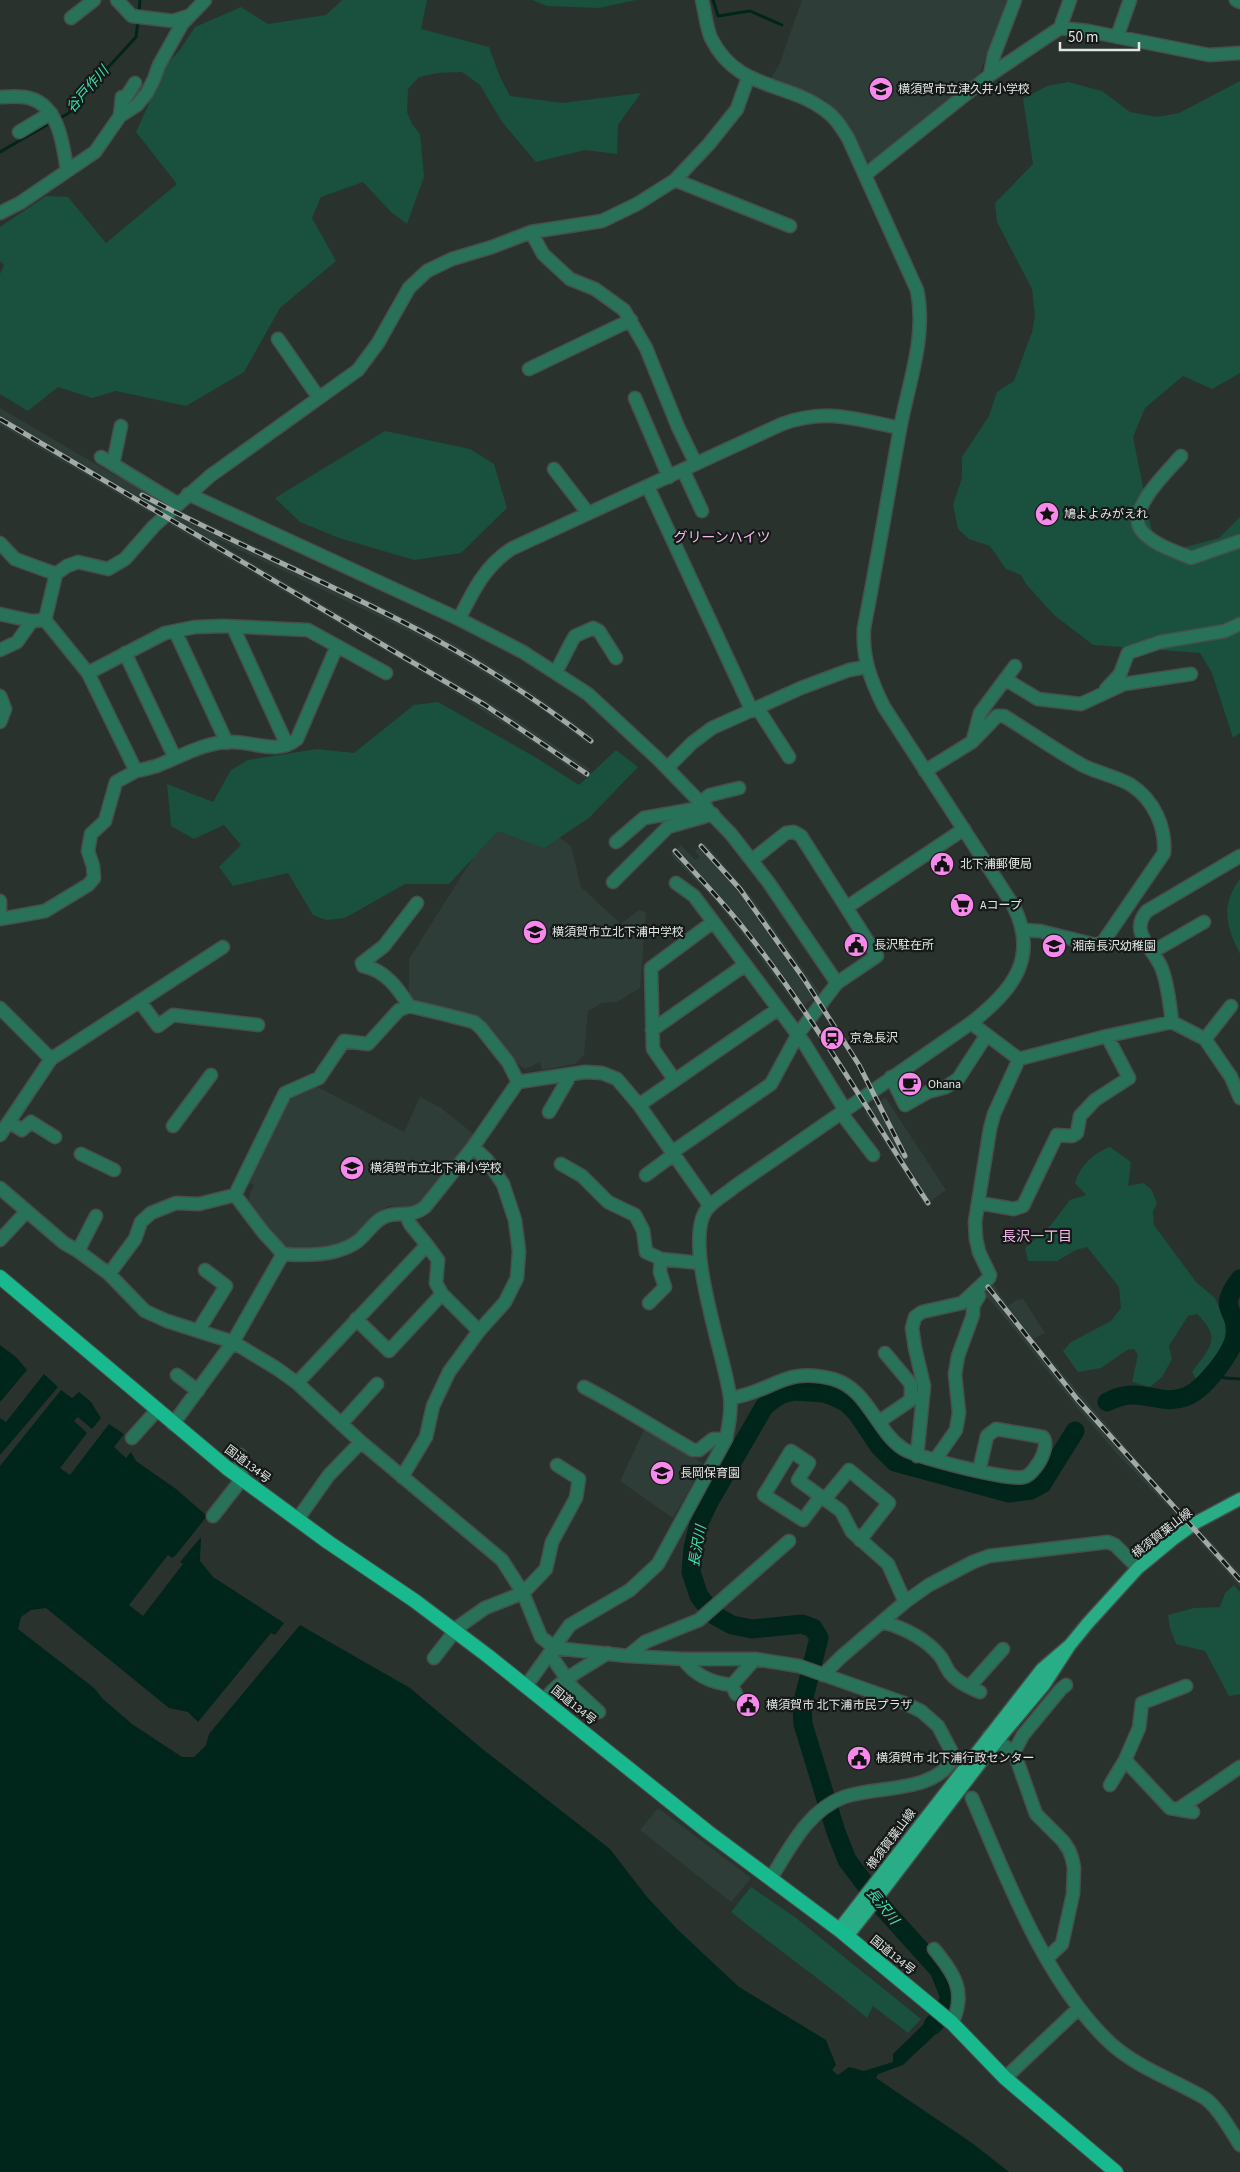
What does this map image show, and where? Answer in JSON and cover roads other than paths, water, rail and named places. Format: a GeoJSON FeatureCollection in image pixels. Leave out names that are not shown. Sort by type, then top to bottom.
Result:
{"type":"FeatureCollection","features":[{"type":"Feature","properties":{"kind":"highway","name":"国道134号"},"geometry":{"type":"LineString","coordinates":[[0,1278],[242,1479],[455,1631],[545,1700],[701,1826],[842,1932],[952,2023],[1006,2078],[1116,2172]]}},
{"type":"Feature","properties":{"kind":"main road","name":"横須賀葉山線"},"geometry":{"type":"LineString","coordinates":[[842,1932],[852,1930],[860,1911],[892,1869],[993,1738],[1044,1685],[1070,1645],[1088,1622],[1138,1568],[1197,1522],[1240,1499]]}},
{"type":"Feature","properties":{"kind":"street"},"geometry":{"type":"LineString","coordinates":[[71,18],[94,0]]}},
{"type":"Feature","properties":{"kind":"street"},"geometry":{"type":"LineString","coordinates":[[117,0],[132,16],[173,21],[188,16]]}},
{"type":"Feature","properties":{"kind":"street"},"geometry":{"type":"LineString","coordinates":[[0,213],[20,203],[95,152],[120,116],[137,105],[147,93],[159,65],[188,16],[206,0]]}},
{"type":"Feature","properties":{"kind":"street"},"geometry":{"type":"LineString","coordinates":[[526,1686],[570,1625],[630,1590],[658,1564],[726,1438],[731,1398],[700,1263],[702,1222],[706,1210],[734,1187],[971,1023],[996,1003],[1017,974],[1022,955],[1022,930],[1013,905],[884,707],[871,682],[866,666],[864,628],[900,428],[920,334],[920,306],[912,277],[838,121],[826,110],[810,101],[748,78],[719,50],[711,37],[702,0]]}},
{"type":"Feature","properties":{"kind":"street"},"geometry":{"type":"LineString","coordinates":[[990,75],[994,55],[1015,0]]}},
{"type":"Feature","properties":{"kind":"street"},"geometry":{"type":"LineString","coordinates":[[865,175],[990,75],[1060,28],[1070,0]]}},
{"type":"Feature","properties":{"kind":"street"},"geometry":{"type":"LineString","coordinates":[[1117,37],[1130,0]]}},
{"type":"Feature","properties":{"kind":"street"},"geometry":{"type":"LineString","coordinates":[[1236,0],[1240,2]]}},
{"type":"Feature","properties":{"kind":"street"},"geometry":{"type":"LineString","coordinates":[[1060,28],[1088,30],[1209,55],[1240,53]]}},
{"type":"Feature","properties":{"kind":"street"},"geometry":{"type":"LineString","coordinates":[[0,650],[17,642],[38,620],[56,574],[78,562],[108,569],[115,566],[125,559],[154,526],[210,476],[358,370],[378,343],[409,288],[428,271],[452,258],[492,247],[531,232],[602,221],[637,204],[674,180],[709,144],[737,109],[748,78]]}},
{"type":"Feature","properties":{"kind":"street"},"geometry":{"type":"LineString","coordinates":[[120,116],[122,97],[126,97],[135,83]]}},
{"type":"Feature","properties":{"kind":"street"},"geometry":{"type":"LineString","coordinates":[[0,97],[26,97],[41,104],[51,113],[62,139],[67,170]]}},
{"type":"Feature","properties":{"kind":"street"},"geometry":{"type":"LineString","coordinates":[[19,132],[51,113]]}},
{"type":"Feature","properties":{"kind":"street"},"geometry":{"type":"LineString","coordinates":[[674,180],[790,226]]}},
{"type":"Feature","properties":{"kind":"street"},"geometry":{"type":"LineString","coordinates":[[531,232],[543,254],[570,279],[595,289],[614,301],[631,320],[646,348],[678,427],[696,464]]}},
{"type":"Feature","properties":{"kind":"street"},"geometry":{"type":"LineString","coordinates":[[529,369],[631,320]]}},
{"type":"Feature","properties":{"kind":"street"},"geometry":{"type":"LineString","coordinates":[[278,339],[319,398]]}},
{"type":"Feature","properties":{"kind":"street"},"geometry":{"type":"LineString","coordinates":[[635,398],[669,476]]}},
{"type":"Feature","properties":{"kind":"street"},"geometry":{"type":"LineString","coordinates":[[459,619],[484,572],[500,556],[527,541],[782,424],[812,416],[838,416],[900,428]]}},
{"type":"Feature","properties":{"kind":"street"},"geometry":{"type":"LineString","coordinates":[[113,464],[121,426]]}},
{"type":"Feature","properties":{"kind":"street"},"geometry":{"type":"LineString","coordinates":[[1181,456],[1143,502],[1137,520],[1140,529],[1154,541],[1191,558],[1240,541]]}},
{"type":"Feature","properties":{"kind":"street"},"geometry":{"type":"LineString","coordinates":[[101,457],[178,504]]}},
{"type":"Feature","properties":{"kind":"street"},"geometry":{"type":"LineString","coordinates":[[554,469],[588,514]]}},
{"type":"Feature","properties":{"kind":"street"},"geometry":{"type":"LineString","coordinates":[[683,470],[702,510]]}},
{"type":"Feature","properties":{"kind":"street"},"geometry":{"type":"LineString","coordinates":[[648,487],[755,710],[789,757]]}},
{"type":"Feature","properties":{"kind":"street"},"geometry":{"type":"LineString","coordinates":[[188,494],[459,619],[523,652],[588,694],[609,712],[707,808],[752,860],[838,983]]}},
{"type":"Feature","properties":{"kind":"street"},"geometry":{"type":"LineString","coordinates":[[0,543],[15,560],[56,574]]}},
{"type":"Feature","properties":{"kind":"street"},"geometry":{"type":"LineString","coordinates":[[0,614],[38,620],[88,673],[136,771]]}},
{"type":"Feature","properties":{"kind":"street"},"geometry":{"type":"LineString","coordinates":[[1101,695],[1120,674],[1128,653],[1160,642],[1225,631],[1240,624]]}},
{"type":"Feature","properties":{"kind":"street"},"geometry":{"type":"LineString","coordinates":[[88,673],[165,633],[195,627],[308,630],[386,673]]}},
{"type":"Feature","properties":{"kind":"street"},"geometry":{"type":"LineString","coordinates":[[233,627],[287,745]]}},
{"type":"Feature","properties":{"kind":"street"},"geometry":{"type":"LineString","coordinates":[[556,672],[572,641],[581,633],[593,628],[599,631],[616,658]]}},
{"type":"Feature","properties":{"kind":"street"},"geometry":{"type":"LineString","coordinates":[[175,631],[227,743]]}},
{"type":"Feature","properties":{"kind":"street"},"geometry":{"type":"LineString","coordinates":[[0,900],[0,919],[45,911],[88,885],[94,878],[93,866],[88,851],[91,834],[105,821],[116,782],[136,771],[158,766],[210,746],[227,743],[276,747],[287,745],[296,739],[337,646]]}},
{"type":"Feature","properties":{"kind":"street"},"geometry":{"type":"LineString","coordinates":[[125,653],[175,758]]}},
{"type":"Feature","properties":{"kind":"street"},"geometry":{"type":"LineString","coordinates":[[667,768],[701,735],[712,728],[801,688],[849,670],[866,666]]}},
{"type":"Feature","properties":{"kind":"street"},"geometry":{"type":"LineString","coordinates":[[972,742],[980,713],[1015,666]]}},
{"type":"Feature","properties":{"kind":"street"},"geometry":{"type":"LineString","coordinates":[[1005,679],[1044,701],[1081,704],[1124,684],[1191,674]]}},
{"type":"Feature","properties":{"kind":"street"},"geometry":{"type":"LineString","coordinates":[[0,696],[5,709],[0,722]]}},
{"type":"Feature","properties":{"kind":"street"},"geometry":{"type":"LineString","coordinates":[[926,771],[972,742],[997,716],[1004,716],[1083,766],[1131,785],[1148,801],[1158,816],[1165,838],[1164,853],[1104,942],[1096,945],[1040,931],[1022,930]]}},
{"type":"Feature","properties":{"kind":"street"},"geometry":{"type":"LineString","coordinates":[[707,808],[710,795],[739,788]]}},
{"type":"Feature","properties":{"kind":"street"},"geometry":{"type":"LineString","coordinates":[[616,842],[644,818],[707,808]]}},
{"type":"Feature","properties":{"kind":"street"},"geometry":{"type":"LineString","coordinates":[[613,882],[668,827],[707,808]]}},
{"type":"Feature","properties":{"kind":"street"},"geometry":{"type":"LineString","coordinates":[[847,906],[964,829]]}},
{"type":"Feature","properties":{"kind":"street"},"geometry":{"type":"LineString","coordinates":[[646,1175],[672,1154],[771,1084],[798,1034],[838,983],[877,956],[802,836],[794,832],[786,833],[752,860]]}},
{"type":"Feature","properties":{"kind":"street"},"geometry":{"type":"LineString","coordinates":[[1172,1022],[1162,968],[1141,936],[1139,925],[1142,916],[1147,910],[1240,856]]}},
{"type":"Feature","properties":{"kind":"street"},"geometry":{"type":"LineString","coordinates":[[676,883],[694,896],[798,1034],[843,1112],[873,1155]]}},
{"type":"Feature","properties":{"kind":"street"},"geometry":{"type":"LineString","coordinates":[[409,1006],[398,987],[372,968],[362,966],[362,963],[384,946],[417,903]]}},
{"type":"Feature","properties":{"kind":"street"},"geometry":{"type":"LineString","coordinates":[[674,1079],[653,1049],[651,968],[713,922]]}},
{"type":"Feature","properties":{"kind":"street"},"geometry":{"type":"LineString","coordinates":[[1152,952],[1204,922]]}},
{"type":"Feature","properties":{"kind":"street"},"geometry":{"type":"LineString","coordinates":[[0,1135],[51,1059],[223,947]]}},
{"type":"Feature","properties":{"kind":"street"},"geometry":{"type":"LineString","coordinates":[[652,1030],[745,965]]}},
{"type":"Feature","properties":{"kind":"street"},"geometry":{"type":"LineString","coordinates":[[140,1002],[158,1026],[172,1015],[258,1024]]}},
{"type":"Feature","properties":{"kind":"street"},"geometry":{"type":"LineString","coordinates":[[235,1195],[284,1093],[319,1078],[344,1041],[368,1044],[398,1010],[409,1006],[474,1022],[492,1038],[508,1062],[518,1082]]}},
{"type":"Feature","properties":{"kind":"street"},"geometry":{"type":"LineString","coordinates":[[1205,1039],[1231,1006]]}},
{"type":"Feature","properties":{"kind":"street"},"geometry":{"type":"LineString","coordinates":[[0,1008],[51,1059]]}},
{"type":"Feature","properties":{"kind":"street"},"geometry":{"type":"LineString","coordinates":[[639,1105],[674,1079],[778,1009]]}},
{"type":"Feature","properties":{"kind":"street"},"geometry":{"type":"LineString","coordinates":[[971,1023],[1019,1059],[1107,1036],[1172,1022],[1205,1039],[1232,1077],[1240,1098]]}},
{"type":"Feature","properties":{"kind":"street"},"geometry":{"type":"LineString","coordinates":[[891,1077],[905,1105],[928,1092],[946,1087],[958,1079],[986,1036]]}},
{"type":"Feature","properties":{"kind":"street"},"geometry":{"type":"LineString","coordinates":[[979,1203],[1014,1209],[1023,1206],[1057,1135],[1072,1136],[1076,1132],[1080,1116],[1095,1100],[1129,1078],[1107,1036]]}},
{"type":"Feature","properties":{"kind":"street"},"geometry":{"type":"LineString","coordinates":[[917,1456],[924,1386],[912,1328],[915,1317],[922,1312],[962,1303],[989,1278],[990,1275],[979,1252],[975,1222],[991,1124],[1019,1059]]}},
{"type":"Feature","properties":{"kind":"street"},"geometry":{"type":"LineString","coordinates":[[235,1195],[263,1232],[283,1254],[297,1255],[336,1252],[358,1241],[384,1217],[394,1214],[406,1215],[419,1212],[425,1207],[473,1147],[518,1082],[571,1074],[602,1073],[617,1079],[639,1105],[710,1206]]}},
{"type":"Feature","properties":{"kind":"street"},"geometry":{"type":"LineString","coordinates":[[549,1112],[571,1074]]}},
{"type":"Feature","properties":{"kind":"street"},"geometry":{"type":"LineString","coordinates":[[174,1126],[211,1075]]}},
{"type":"Feature","properties":{"kind":"street"},"geometry":{"type":"LineString","coordinates":[[9,1122],[22,1130],[30,1122],[55,1137]]}},
{"type":"Feature","properties":{"kind":"street"},"geometry":{"type":"LineString","coordinates":[[402,1477],[426,1437],[433,1406],[449,1372],[479,1331],[505,1302],[517,1278],[519,1251],[515,1220],[503,1184],[487,1160],[473,1147]]}},
{"type":"Feature","properties":{"kind":"street"},"geometry":{"type":"LineString","coordinates":[[82,1154],[114,1170]]}},
{"type":"Feature","properties":{"kind":"street"},"geometry":{"type":"LineString","coordinates":[[561,1164],[582,1176],[608,1202],[635,1215],[643,1230],[646,1252],[662,1259],[700,1263]]}},
{"type":"Feature","properties":{"kind":"street"},"geometry":{"type":"LineString","coordinates":[[0,1188],[64,1243],[78,1250],[110,1274],[145,1311],[167,1321],[233,1342],[297,1383],[361,1442],[402,1477],[432,1499],[502,1560],[523,1594],[541,1636],[552,1651],[573,1688],[599,1712]]}},
{"type":"Feature","properties":{"kind":"street"},"geometry":{"type":"LineString","coordinates":[[110,1274],[135,1239],[141,1222],[151,1213],[176,1203],[199,1204],[235,1195]]}},
{"type":"Feature","properties":{"kind":"street"},"geometry":{"type":"LineString","coordinates":[[0,1240],[28,1211]]}},
{"type":"Feature","properties":{"kind":"street"},"geometry":{"type":"LineString","coordinates":[[406,1215],[410,1224],[438,1260],[436,1283],[442,1294],[479,1331]]}},
{"type":"Feature","properties":{"kind":"street"},"geometry":{"type":"LineString","coordinates":[[78,1250],[96,1216]]}},
{"type":"Feature","properties":{"kind":"street"},"geometry":{"type":"LineString","coordinates":[[297,1383],[427,1245]]}},
{"type":"Feature","properties":{"kind":"street"},"geometry":{"type":"LineString","coordinates":[[174,1424],[233,1342],[283,1254]]}},
{"type":"Feature","properties":{"kind":"street"},"geometry":{"type":"LineString","coordinates":[[649,1303],[665,1287],[660,1272],[662,1259]]}},
{"type":"Feature","properties":{"kind":"street"},"geometry":{"type":"LineString","coordinates":[[198,1331],[226,1286],[205,1270]]}},
{"type":"Feature","properties":{"kind":"street"},"geometry":{"type":"LineString","coordinates":[[935,1460],[956,1430],[959,1421],[955,1374],[958,1356],[972,1315],[973,1306],[979,1296],[975,1290]]}},
{"type":"Feature","properties":{"kind":"street"},"geometry":{"type":"LineString","coordinates":[[356,1319],[389,1351],[442,1294]]}},
{"type":"Feature","properties":{"kind":"street"},"geometry":{"type":"LineString","coordinates":[[880,1421],[910,1400],[911,1384],[885,1353]]}},
{"type":"Feature","properties":{"kind":"street"},"geometry":{"type":"LineString","coordinates":[[177,1375],[198,1390]]}},
{"type":"Feature","properties":{"kind":"street"},"geometry":{"type":"LineString","coordinates":[[731,1398],[746,1395],[779,1380],[793,1376],[809,1375],[835,1380],[854,1390],[902,1448],[917,1456],[979,1471],[1013,1478],[1024,1477],[1038,1464],[1047,1444],[1046,1440],[1044,1437],[996,1429],[987,1436],[979,1471]]}},
{"type":"Feature","properties":{"kind":"street"},"geometry":{"type":"LineString","coordinates":[[341,1424],[377,1384]]}},
{"type":"Feature","properties":{"kind":"street"},"geometry":{"type":"LineString","coordinates":[[584,1387],[618,1404],[645,1423],[693,1450],[699,1450],[713,1439],[726,1438]]}},
{"type":"Feature","properties":{"kind":"street"},"geometry":{"type":"LineString","coordinates":[[132,1438],[157,1410]]}},
{"type":"Feature","properties":{"kind":"street"},"geometry":{"type":"LineString","coordinates":[[297,1520],[329,1474],[361,1442]]}},
{"type":"Feature","properties":{"kind":"street"},"geometry":{"type":"LineString","coordinates":[[860,1540],[889,1503],[849,1470],[823,1498],[803,1520],[764,1495],[791,1451],[809,1463],[798,1480],[823,1498],[841,1511],[852,1532],[860,1540],[888,1564],[905,1602]]}},
{"type":"Feature","properties":{"kind":"street"},"geometry":{"type":"LineString","coordinates":[[213,1516],[242,1479],[240,1455]]}},
{"type":"Feature","properties":{"kind":"street"},"geometry":{"type":"LineString","coordinates":[[434,1658],[455,1631],[484,1608],[523,1594],[546,1569],[552,1542],[576,1498],[579,1479],[556,1465]]}},
{"type":"Feature","properties":{"kind":"street"},"geometry":{"type":"LineString","coordinates":[[628,1656],[645,1642],[700,1620],[789,1541]]}},
{"type":"Feature","properties":{"kind":"street"},"geometry":{"type":"LineString","coordinates":[[819,1673],[841,1657],[905,1602],[929,1585],[973,1562],[1001,1554],[1108,1542],[1115,1545],[1138,1568]]}},
{"type":"Feature","properties":{"kind":"street"},"geometry":{"type":"LineString","coordinates":[[883,1622],[899,1627],[924,1642],[941,1657],[951,1675],[975,1690],[1003,1649]]}},
{"type":"Feature","properties":{"kind":"street"},"geometry":{"type":"LineString","coordinates":[[552,1651],[683,1659],[754,1659],[799,1666],[904,1703],[921,1711],[938,1726],[955,1759],[949,1768],[934,1777],[917,1783],[843,1797],[818,1812],[803,1828],[771,1878]]}},
{"type":"Feature","properties":{"kind":"street"},"geometry":{"type":"LineString","coordinates":[[545,1700],[568,1680],[608,1653]]}},
{"type":"Feature","properties":{"kind":"street"},"geometry":{"type":"LineString","coordinates":[[683,1659],[689,1668],[713,1683],[734,1689],[754,1659]]}},
{"type":"Feature","properties":{"kind":"street"},"geometry":{"type":"LineString","coordinates":[[1014,1752],[1024,1735],[1061,1689],[1066,1686]]}},
{"type":"Feature","properties":{"kind":"street"},"geometry":{"type":"LineString","coordinates":[[1110,1784],[1125,1760],[1139,1728],[1142,1703],[1186,1686]]}},
{"type":"Feature","properties":{"kind":"street"},"geometry":{"type":"LineString","coordinates":[[993,1738],[1014,1752],[1036,1814],[1069,1850],[1074,1868],[1072,1903],[1062,1944],[1047,1958]]}},
{"type":"Feature","properties":{"kind":"street"},"geometry":{"type":"LineString","coordinates":[[1125,1760],[1170,1808],[1180,1808],[1193,1812]]}},
{"type":"Feature","properties":{"kind":"street"},"geometry":{"type":"LineString","coordinates":[[1180,1808],[1240,1767]]}},
{"type":"Feature","properties":{"kind":"street"},"geometry":{"type":"LineString","coordinates":[[972,1798],[1002,1869],[1047,1958],[1079,2008],[1125,2056],[1203,2097],[1220,2114],[1240,2145]]}},
{"type":"Feature","properties":{"kind":"street"},"geometry":{"type":"LineString","coordinates":[[934,1949],[948,1965],[958,1985],[958,2011],[952,2023]]}},
{"type":"Feature","properties":{"kind":"street"},"geometry":{"type":"LineString","coordinates":[[1006,2078],[1079,2008]]}},
{"type":"Feature","properties":{"kind":"waterway","name":"谷戸作川"},"geometry":{"type":"LineString","coordinates":[[139,14],[140,0]]}},
{"type":"Feature","properties":{"kind":"waterway"},"geometry":{"type":"LineString","coordinates":[[713,0],[718,16],[750,11],[782,25]]}},
{"type":"Feature","properties":{"kind":"waterway","name":"谷戸作川"},"geometry":{"type":"LineString","coordinates":[[58,119],[69,113],[82,90],[103,73],[136,37],[138,21]]}},
{"type":"Feature","properties":{"kind":"waterway","name":"谷戸作川"},"geometry":{"type":"LineString","coordinates":[[0,152],[52,122]]}},
{"type":"Feature","properties":{"kind":"waterway","name":"長沢川"},"geometry":{"type":"LineString","coordinates":[[1107,1402],[1129,1395],[1175,1399],[1185,1397],[1200,1387],[1223,1361],[1233,1343],[1235,1326],[1228,1304],[1229,1298],[1240,1279]]}},
{"type":"Feature","properties":{"kind":"waterway"},"geometry":{"type":"LineString","coordinates":[[1213,1373],[1225,1378],[1240,1379]]}},
{"type":"Feature","properties":{"kind":"waterway","name":"長沢川"},"geometry":{"type":"LineString","coordinates":[[933,2025],[944,2012],[950,1997],[939,1970],[883,1908],[847,1860],[836,1832],[803,1724],[802,1705],[819,1638],[813,1628],[802,1624],[752,1629],[732,1625],[714,1615],[699,1596],[691,1572],[693,1548],[699,1523],[709,1502],[764,1407],[782,1394],[794,1391],[824,1393],[837,1398],[847,1403],[857,1413],[879,1446],[895,1462],[1009,1493],[1031,1490],[1042,1484],[1075,1431]]}},
{"type":"Feature","properties":{"kind":"railway"},"geometry":{"type":"LineString","coordinates":[[0,419],[485,705],[587,774]]}},
{"type":"Feature","properties":{"kind":"railway"},"geometry":{"type":"LineString","coordinates":[[142,495],[435,639],[515,687],[591,741]]}},
{"type":"Feature","properties":{"kind":"railway"},"geometry":{"type":"LineString","coordinates":[[701,846],[740,889],[804,979],[859,1065],[905,1156]]}},
{"type":"Feature","properties":{"kind":"railway"},"geometry":{"type":"LineString","coordinates":[[675,851],[717,896],[767,958],[815,1027],[928,1203]]}},
{"type":"Feature","properties":{"kind":"railway"},"geometry":{"type":"LineString","coordinates":[[988,1287],[1077,1399],[1240,1580]]}},
{"type":"Feature","properties":{"kind":"place","name":"横須賀市立津久井小学校"},"geometry":{"type":"Point","coordinates":[881,89]}},
{"type":"Feature","properties":{"kind":"place","name":"鳩よよみがえれ"},"geometry":{"type":"Point","coordinates":[1047,514]}},
{"type":"Feature","properties":{"kind":"place","name":"北下浦郵便局"},"geometry":{"type":"Point","coordinates":[942,864]}},
{"type":"Feature","properties":{"kind":"place","name":"Aコープ"},"geometry":{"type":"Point","coordinates":[962,905]}},
{"type":"Feature","properties":{"kind":"place","name":"横須賀市立北下浦中学校"},"geometry":{"type":"Point","coordinates":[535,932]}},
{"type":"Feature","properties":{"kind":"place","name":"長沢駐在所"},"geometry":{"type":"Point","coordinates":[856,945]}},
{"type":"Feature","properties":{"kind":"place","name":"湘南長沢幼稚園"},"geometry":{"type":"Point","coordinates":[1054,946]}},
{"type":"Feature","properties":{"kind":"place","name":"京急長沢"},"geometry":{"type":"Point","coordinates":[832,1038]}},
{"type":"Feature","properties":{"kind":"place","name":"Ohana"},"geometry":{"type":"Point","coordinates":[910,1084]}},
{"type":"Feature","properties":{"kind":"place","name":"横須賀市立北下浦小学校"},"geometry":{"type":"Point","coordinates":[352,1168]}},
{"type":"Feature","properties":{"kind":"place","name":"長岡保育園"},"geometry":{"type":"Point","coordinates":[662,1473]}},
{"type":"Feature","properties":{"kind":"place","name":"横須賀市 北下浦市民プラザ"},"geometry":{"type":"Point","coordinates":[748,1705]}},
{"type":"Feature","properties":{"kind":"place","name":"横須賀市 北下浦行政センター"},"geometry":{"type":"Point","coordinates":[859,1758]}},
{"type":"Feature","properties":{"kind":"district","name":"グリーンハイツ"},"geometry":{"type":"Point","coordinates":[722,537]}},
{"type":"Feature","properties":{"kind":"district","name":"長沢一丁目"},"geometry":{"type":"Point","coordinates":[1037,1236]}}]}
